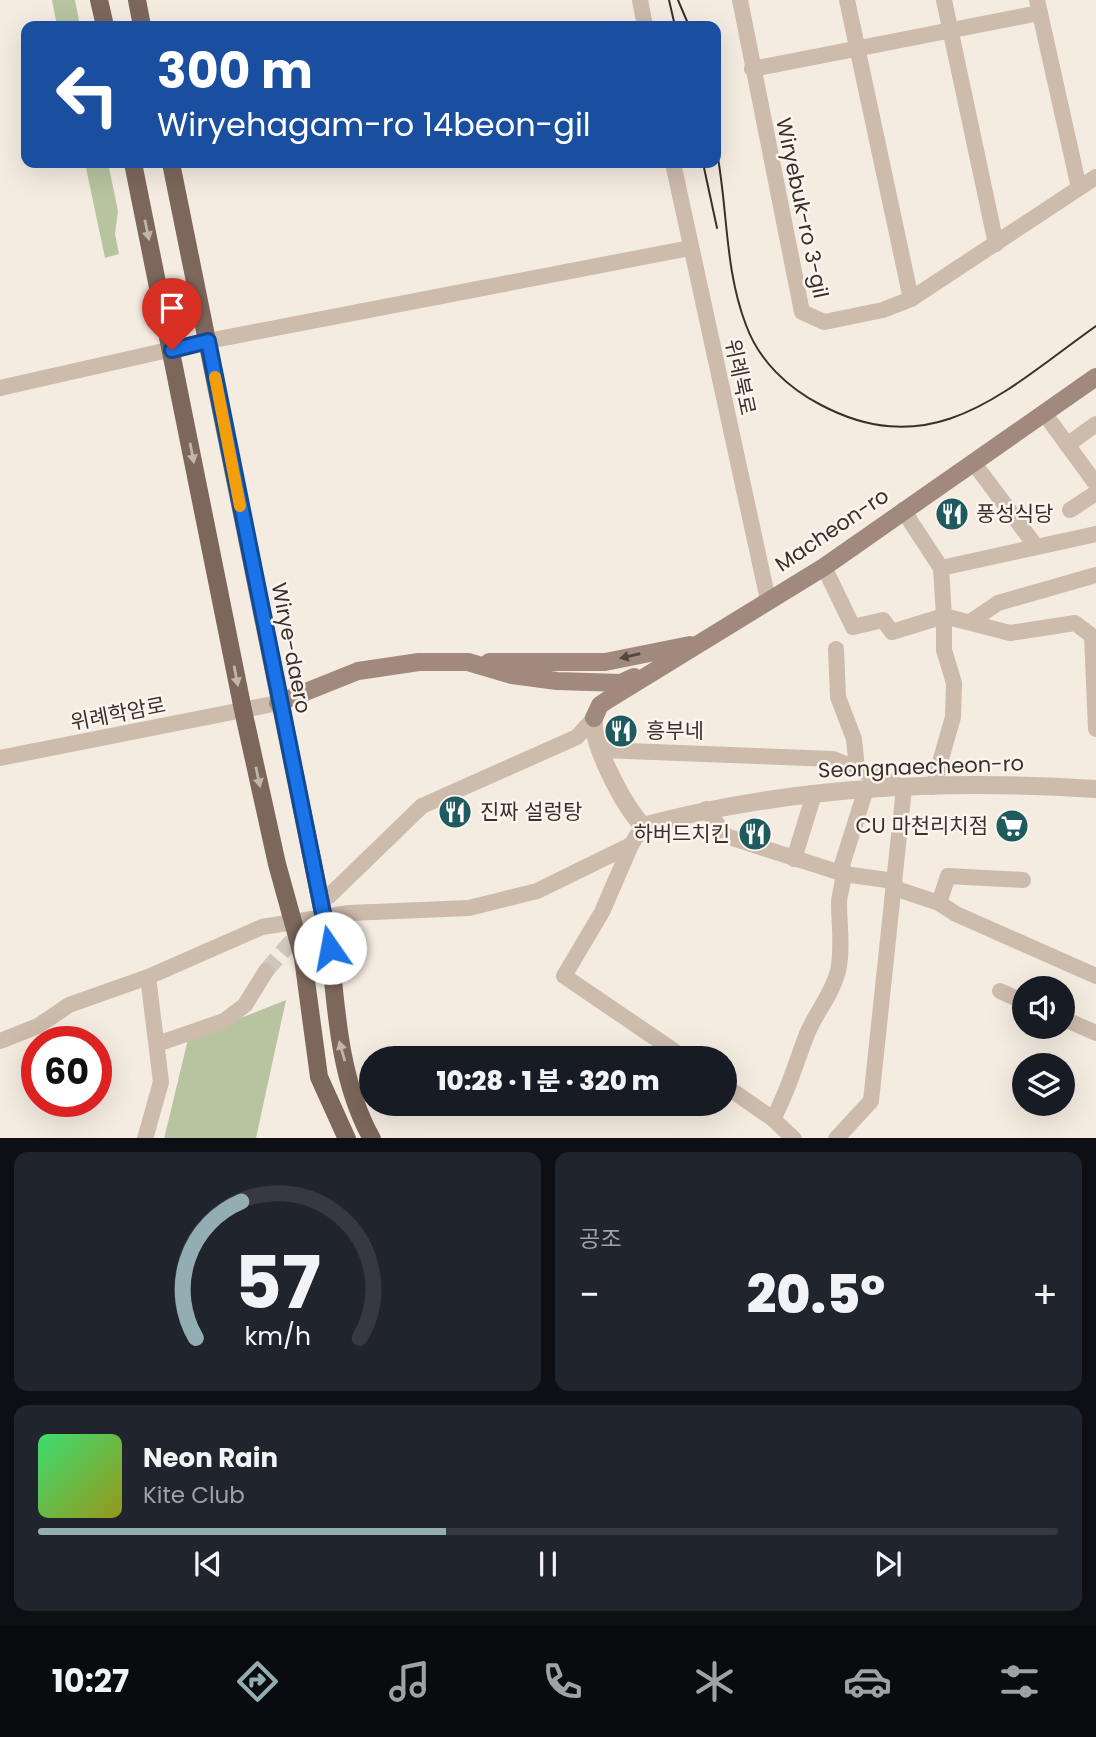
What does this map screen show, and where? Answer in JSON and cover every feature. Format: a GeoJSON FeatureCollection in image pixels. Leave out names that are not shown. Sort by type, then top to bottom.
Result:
{"type":"FeatureCollection","features":[{"type":"Feature","properties":{"kind":"main road"},"geometry":{"type":"LineString","coordinates":[[99,0],[104,21]]}},
{"type":"Feature","properties":{"kind":"main road"},"geometry":{"type":"LineString","coordinates":[[136,0],[141,21]]}},
{"type":"Feature","properties":{"kind":"main road"},"geometry":{"type":"LineString","coordinates":[[134,168],[243,710],[277,864],[303,958],[319,1077],[347,1138]]}},
{"type":"Feature","properties":{"kind":"main road","name":"Wirye-daero"},"geometry":{"type":"LineString","coordinates":[[172,168],[278,703],[330,948],[338,1037],[363,1123],[371,1138]]}},
{"type":"Feature","properties":{"kind":"main road","name":"Macheon-ro"},"geometry":{"type":"LineString","coordinates":[[594,718],[600,705],[824,567],[1096,377]]}},
{"type":"Feature","properties":{"kind":"main road"},"geometry":{"type":"LineString","coordinates":[[278,703],[358,671],[419,662],[605,662],[697,644]]}},
{"type":"Feature","properties":{"kind":"main road"},"geometry":{"type":"LineString","coordinates":[[467,662],[512,675],[557,681],[621,682],[669,661]]}},
{"type":"Feature","properties":{"kind":"street"},"geometry":{"type":"LineString","coordinates":[[640,0],[644,21]]}},
{"type":"Feature","properties":{"kind":"street","name":"Wiryebuk-ro 3-gil"},"geometry":{"type":"LineString","coordinates":[[740,0],[802,312],[824,322],[883,310],[911,299],[1096,177]]}},
{"type":"Feature","properties":{"kind":"street"},"geometry":{"type":"LineString","coordinates":[[847,0],[911,299]]}},
{"type":"Feature","properties":{"kind":"street"},"geometry":{"type":"LineString","coordinates":[[944,0],[996,244]]}},
{"type":"Feature","properties":{"kind":"street"},"geometry":{"type":"LineString","coordinates":[[752,69],[950,29],[1038,7],[1079,188]]}},
{"type":"Feature","properties":{"kind":"street","name":"위례북로"},"geometry":{"type":"LineString","coordinates":[[674,168],[768,600]]}},
{"type":"Feature","properties":{"kind":"street"},"geometry":{"type":"LineString","coordinates":[[0,388],[208,341],[690,248]]}},
{"type":"Feature","properties":{"kind":"street"},"geometry":{"type":"LineString","coordinates":[[1044,413],[1096,484]]}},
{"type":"Feature","properties":{"kind":"street"},"geometry":{"type":"LineString","coordinates":[[1067,444],[1096,424]]}},
{"type":"Feature","properties":{"kind":"street"},"geometry":{"type":"LineString","coordinates":[[972,462],[1035,545]]}},
{"type":"Feature","properties":{"kind":"street"},"geometry":{"type":"LineString","coordinates":[[1070,510],[1096,493]]}},
{"type":"Feature","properties":{"kind":"street"},"geometry":{"type":"LineString","coordinates":[[903,510],[941,568],[944,650],[954,683],[953,717],[933,787]]}},
{"type":"Feature","properties":{"kind":"street"},"geometry":{"type":"LineString","coordinates":[[941,568],[1035,545],[1096,534]]}},
{"type":"Feature","properties":{"kind":"street"},"geometry":{"type":"LineString","coordinates":[[824,567],[853,627],[883,620],[892,632],[944,616],[1010,633],[1075,623],[1092,636],[1096,729]]}},
{"type":"Feature","properties":{"kind":"street"},"geometry":{"type":"LineString","coordinates":[[970,622],[998,603],[1096,575]]}},
{"type":"Feature","properties":{"kind":"street"},"geometry":{"type":"LineString","coordinates":[[836,649],[838,697],[854,739],[857,769]]}},
{"type":"Feature","properties":{"kind":"street","name":"위례학암로"},"geometry":{"type":"LineString","coordinates":[[0,758],[278,703]]}},
{"type":"Feature","properties":{"kind":"street"},"geometry":{"type":"LineString","coordinates":[[594,718],[593,729],[628,810],[643,826],[631,845],[602,912],[564,976],[667,1046]]}},
{"type":"Feature","properties":{"kind":"street"},"geometry":{"type":"LineString","coordinates":[[329,896],[422,806],[577,737],[594,718]]}},
{"type":"Feature","properties":{"kind":"street"},"geometry":{"type":"LineString","coordinates":[[602,750],[833,759],[904,788],[871,1101],[837,1138]]}},
{"type":"Feature","properties":{"kind":"street","name":"Seongnaecheon-ro"},"geometry":{"type":"LineString","coordinates":[[643,826],[706,809],[814,794],[832,789],[1036,785],[1096,789]]}},
{"type":"Feature","properties":{"kind":"street"},"geometry":{"type":"LineString","coordinates":[[773,1119],[783,1100],[808,1032],[829,996],[838,972],[841,949],[839,899],[844,874],[842,865],[866,789]]}},
{"type":"Feature","properties":{"kind":"street"},"geometry":{"type":"LineString","coordinates":[[794,859],[814,794]]}},
{"type":"Feature","properties":{"kind":"street"},"geometry":{"type":"LineString","coordinates":[[706,809],[726,836],[844,874],[887,880],[892,885],[939,903],[956,914],[1096,976]]}},
{"type":"Feature","properties":{"kind":"street"},"geometry":{"type":"LineString","coordinates":[[0,1041],[38,1026],[69,1005],[148,977],[262,927],[311,918],[469,908],[537,891],[631,845]]}},
{"type":"Feature","properties":{"kind":"street"},"geometry":{"type":"LineString","coordinates":[[939,903],[948,876],[951,875],[970,880],[1024,880]]}},
{"type":"Feature","properties":{"kind":"street"},"geometry":{"type":"LineString","coordinates":[[157,1044],[225,1021],[245,1005],[266,971]]}},
{"type":"Feature","properties":{"kind":"street"},"geometry":{"type":"LineString","coordinates":[[145,1138],[161,1082],[148,977]]}},
{"type":"Feature","properties":{"kind":"street"},"geometry":{"type":"LineString","coordinates":[[1000,991],[1012,996]]}},
{"type":"Feature","properties":{"kind":"street"},"geometry":{"type":"LineString","coordinates":[[1075,1024],[1096,1033]]}},
{"type":"Feature","properties":{"kind":"street"},"geometry":{"type":"LineString","coordinates":[[737,1094],[773,1119],[793,1138]]}},
{"type":"Feature","properties":{"kind":"green space"},"geometry":{"type":"Polygon","coordinates":[[[52,0],[75,0],[79,21],[56,21],[52,0]]]}},
{"type":"Feature","properties":{"kind":"green space"},"geometry":{"type":"Polygon","coordinates":[[[86,168],[109,168],[118,211],[115,234],[119,254],[105,258],[86,168]]]}},
{"type":"Feature","properties":{"kind":"green space"},"geometry":{"type":"Polygon","coordinates":[[[286,1000],[256,1138],[164,1138],[188,1039],[286,1000]]]}},
{"type":"Feature","properties":{"kind":"tunnel"},"geometry":{"type":"LineString","coordinates":[[266,971],[303,928]]}},
{"type":"Feature","properties":{"kind":"tram line"},"geometry":{"type":"LineString","coordinates":[[669,0],[674,21]]}},
{"type":"Feature","properties":{"kind":"tram line"},"geometry":{"type":"LineString","coordinates":[[678,0],[687,21]]}},
{"type":"Feature","properties":{"kind":"tram line"},"geometry":{"type":"LineString","coordinates":[[704,168],[717,228]]}},
{"type":"Feature","properties":{"kind":"tram line"},"geometry":{"type":"LineString","coordinates":[[720,168],[730,259],[746,325],[759,350],[776,372],[786,382],[821,405],[862,421],[900,427],[935,423],[968,412],[1000,395],[1096,326]]}},
{"type":"Feature","properties":{"kind":"slow traffic"},"geometry":{"type":"LineString","coordinates":[[215,377],[240,506]]}},
{"type":"Feature","properties":{"kind":"place","name":"풍성식당"},"geometry":{"type":"Point","coordinates":[952,514]}},
{"type":"Feature","properties":{"kind":"place","name":"흥부네"},"geometry":{"type":"Point","coordinates":[621,731]}},
{"type":"Feature","properties":{"kind":"place","name":"진짜 설렁탕"},"geometry":{"type":"Point","coordinates":[455,812]}},
{"type":"Feature","properties":{"kind":"place","name":"CU 마천리치점"},"geometry":{"type":"Point","coordinates":[1012,826]}},
{"type":"Feature","properties":{"kind":"place","name":"하버드치킨"},"geometry":{"type":"Point","coordinates":[755,834]}},
{"type":"Feature","properties":{"kind":"route"},"geometry":{"type":"LineString","coordinates":[[172,350],[208,341],[330,948]]}}]}
